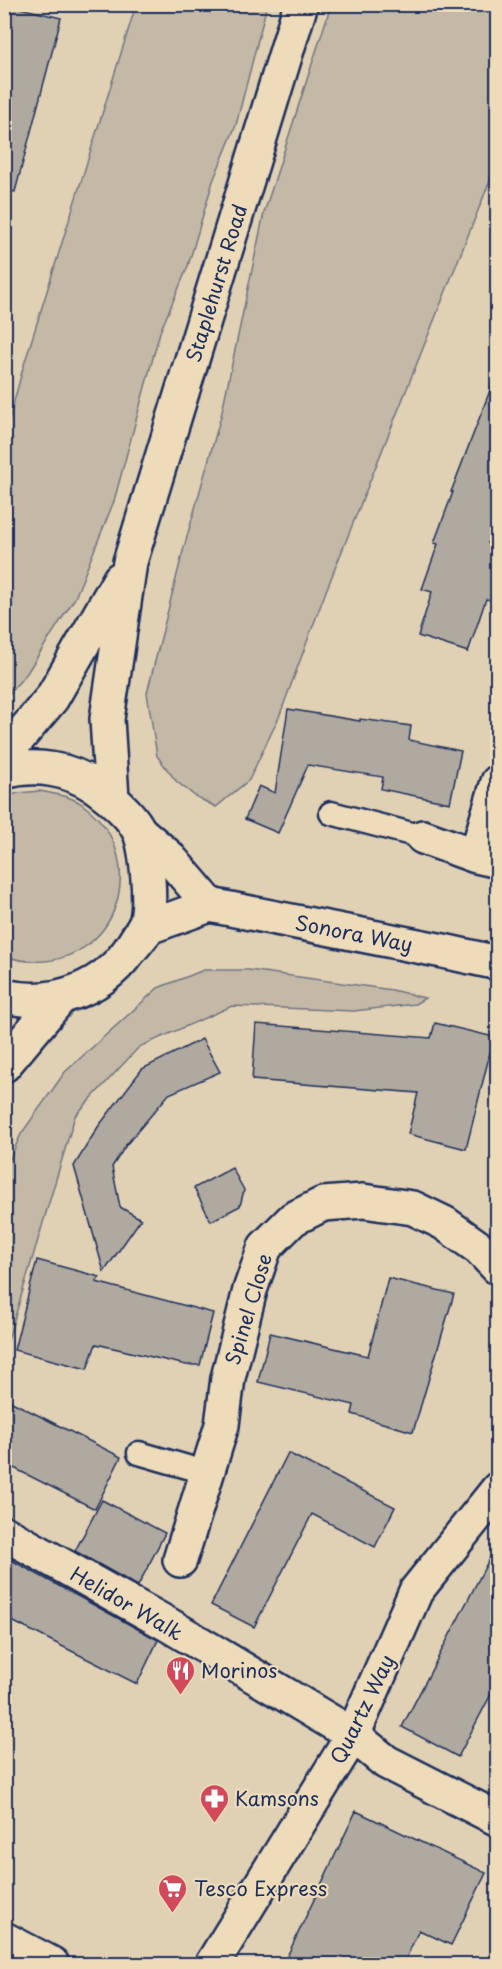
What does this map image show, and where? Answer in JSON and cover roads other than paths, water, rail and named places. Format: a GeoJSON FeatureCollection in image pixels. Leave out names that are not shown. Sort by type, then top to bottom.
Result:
{"type":"FeatureCollection","features":[{"type":"Feature","properties":{"kind":"street","name":"Staplehurst Road"},"geometry":{"type":"LineString","coordinates":[[112,798],[107,719],[130,562],[301,4]]}},
{"type":"Feature","properties":{"kind":"street","name":"Staplehurst Road"},"geometry":{"type":"LineString","coordinates":[[4,755],[52,698],[130,562]]}},
{"type":"Feature","properties":{"kind":"street"},"geometry":{"type":"LineString","coordinates":[[4,772],[17,769],[51,769],[84,779],[112,798],[140,832],[168,856],[210,905],[149,927],[110,972],[87,987],[61,997],[25,1000],[4,996]]}},
{"type":"Feature","properties":{"kind":"street"},"geometry":{"type":"LineString","coordinates":[[423,837],[487,858],[498,782]]}},
{"type":"Feature","properties":{"kind":"street"},"geometry":{"type":"LineString","coordinates":[[129,952],[146,922],[149,881],[140,832]]}},
{"type":"Feature","properties":{"kind":"street","name":"Sonora Way"},"geometry":{"type":"LineString","coordinates":[[210,905],[498,963]]}},
{"type":"Feature","properties":{"kind":"street"},"geometry":{"type":"LineString","coordinates":[[4,1065],[61,997]]}},
{"type":"Feature","properties":{"kind":"street","name":"Spinel Close"},"geometry":{"type":"LineString","coordinates":[[180,1560],[222,1425],[228,1378],[250,1290],[265,1247],[293,1219],[323,1204],[363,1201],[413,1208],[444,1223],[479,1248],[498,1268]]}},
{"type":"Feature","properties":{"kind":"street","name":"Quartz Way"},"geometry":{"type":"LineString","coordinates":[[212,1965],[353,1736],[416,1591],[498,1489]]}},
{"type":"Feature","properties":{"kind":"street","name":"Helidor Walk"},"geometry":{"type":"LineString","coordinates":[[4,1533],[169,1625],[353,1736],[386,1762],[498,1819]]}},
{"type":"Feature","properties":{"kind":"street"},"geometry":{"type":"LineString","coordinates":[[4,1939],[52,1965]]}},
{"type":"Feature","properties":{"kind":"lane"},"geometry":{"type":"LineString","coordinates":[[331,813],[423,837]]}},
{"type":"Feature","properties":{"kind":"lane"},"geometry":{"type":"LineString","coordinates":[[139,1453],[208,1473]]}},
{"type":"Feature","properties":{"kind":"place","name":"Morinos"},"geometry":{"type":"Point","coordinates":[180,1696]}},
{"type":"Feature","properties":{"kind":"place","name":"Kamsons"},"geometry":{"type":"Point","coordinates":[214,1824]}},
{"type":"Feature","properties":{"kind":"place","name":"Tesco Express"},"geometry":{"type":"Point","coordinates":[173,1914]}}]}
